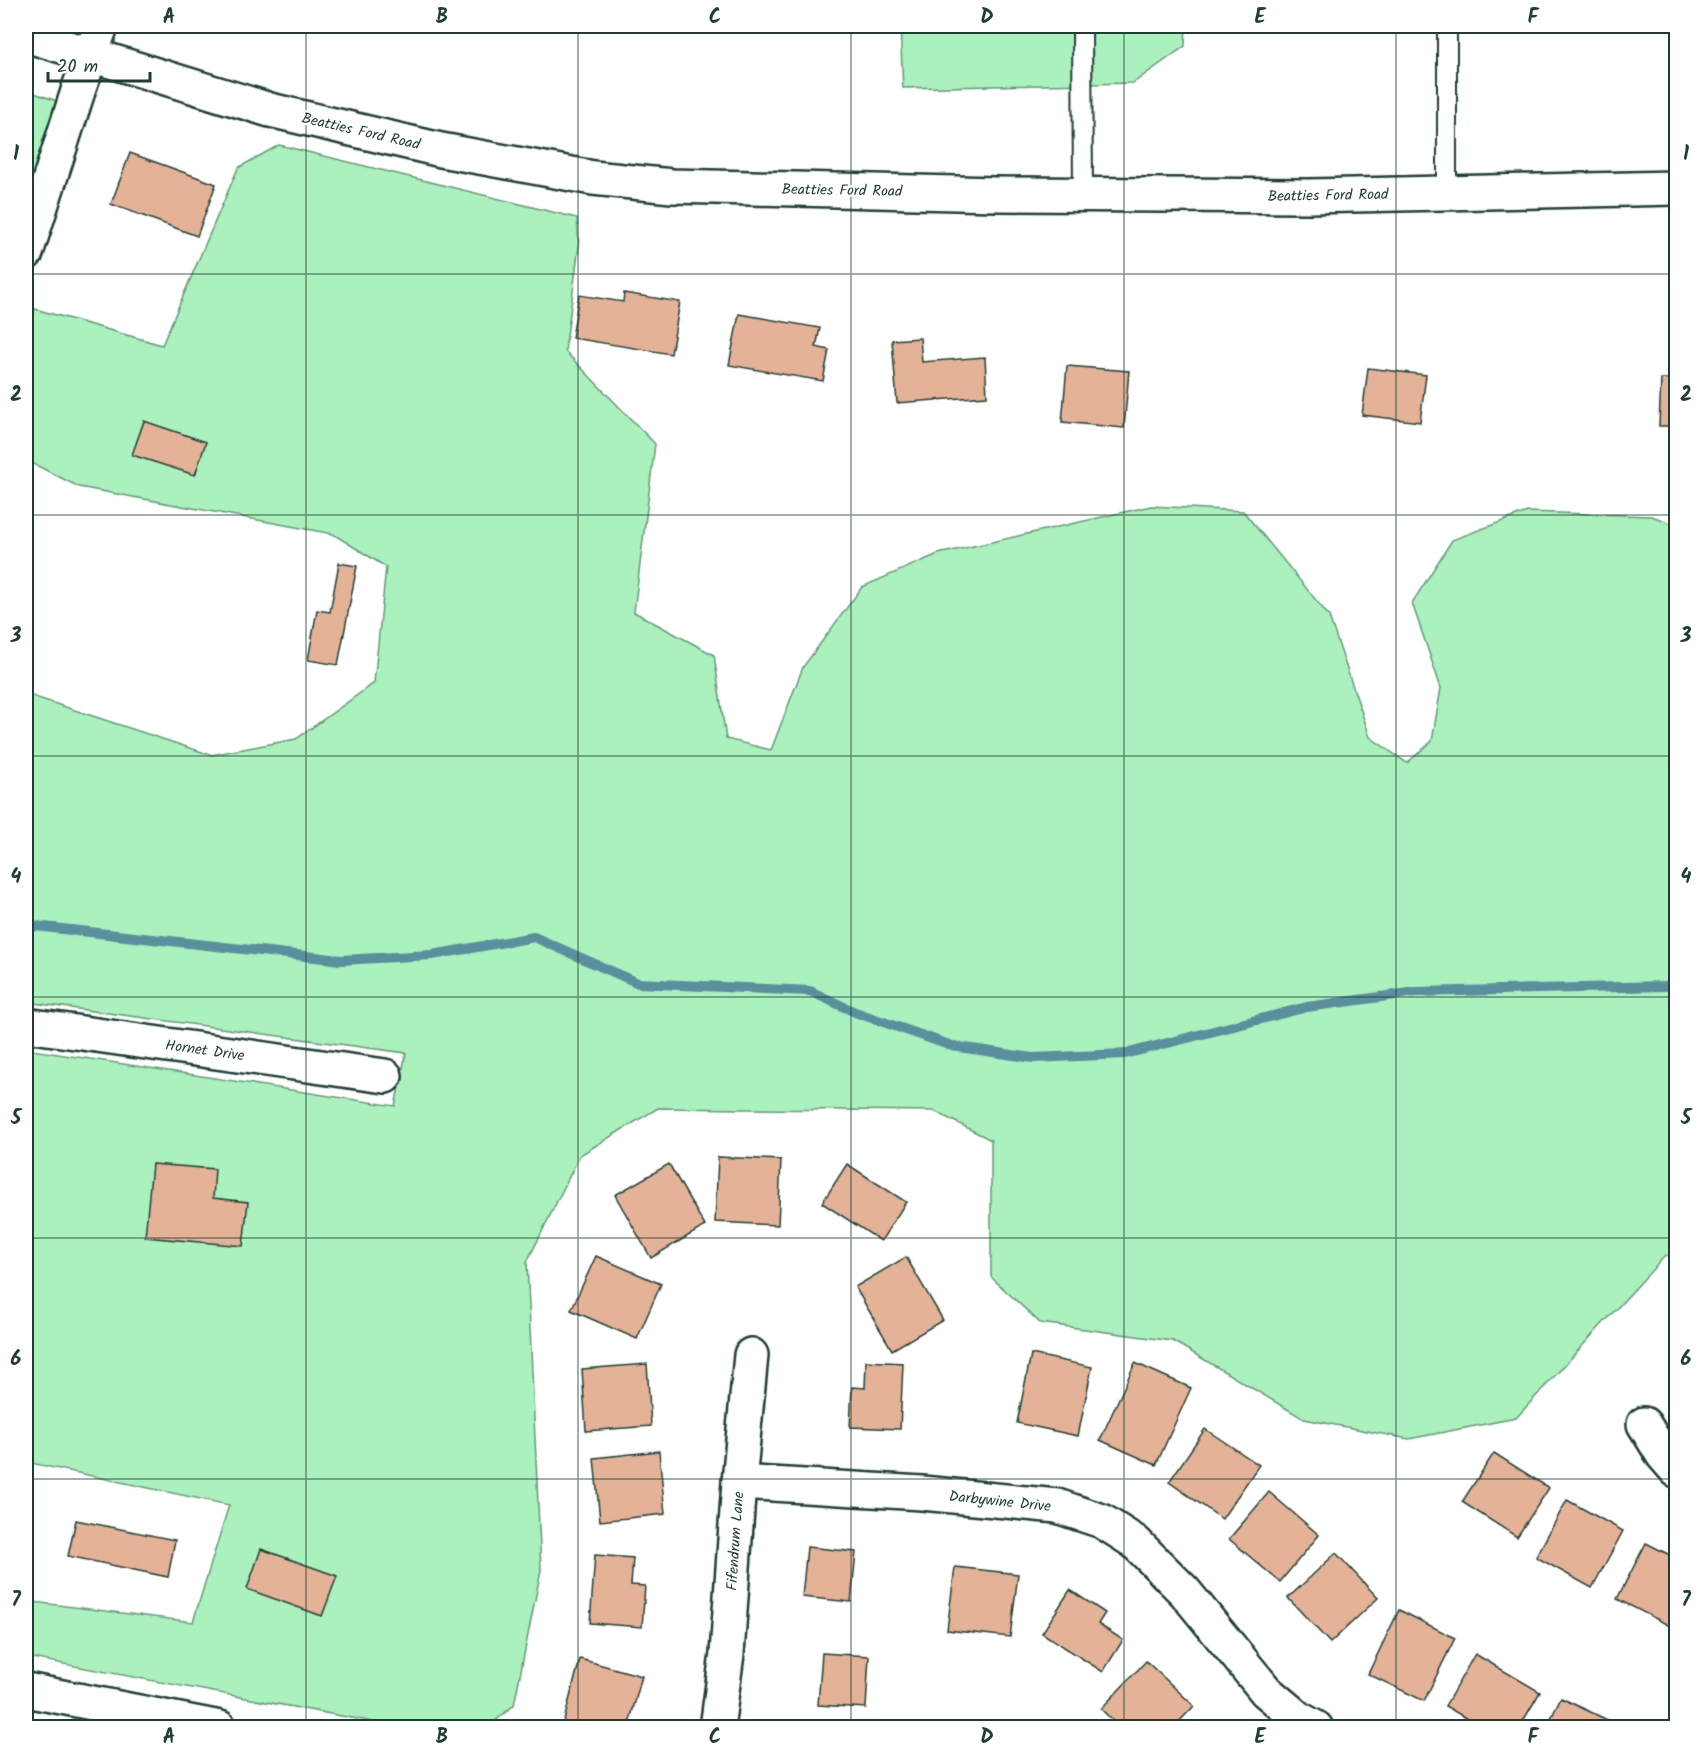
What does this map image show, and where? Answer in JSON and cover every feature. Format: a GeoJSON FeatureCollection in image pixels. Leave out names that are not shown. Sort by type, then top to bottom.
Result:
{"type":"FeatureCollection","features":[{"type":"Feature","properties":{"kind":"street"},"geometry":{"type":"LineString","coordinates":[[26,253],[89,56],[101,26]]}},
{"type":"Feature","properties":{"kind":"street","name":"Beatties Ford Road"},"geometry":{"type":"LineString","coordinates":[[26,35],[270,110],[441,150],[593,178],[672,186],[1309,196],[1677,188]]}},
{"type":"Feature","properties":{"kind":"street","name":"Hornet Drive"},"geometry":{"type":"LineString","coordinates":[[26,1025],[385,1076]]}},
{"type":"Feature","properties":{"kind":"street","name":"Fifendrum Lane"},"geometry":{"type":"LineString","coordinates":[[717,1728],[727,1654],[752,1355]]}},
{"type":"Feature","properties":{"kind":"street"},"geometry":{"type":"LineString","coordinates":[[1644,1424],[1663,1455],[1677,1470]]}},
{"type":"Feature","properties":{"kind":"street","name":"Darbywine Drive"},"geometry":{"type":"LineString","coordinates":[[740,1482],[922,1493],[1057,1506],[1102,1521],[1135,1542],[1185,1592],[1266,1691],[1298,1718],[1316,1728]]}},
{"type":"Feature","properties":{"kind":"street"},"geometry":{"type":"LineString","coordinates":[[26,1690],[220,1728]]}},
{"type":"Feature","properties":{"kind":"lane"},"geometry":{"type":"LineString","coordinates":[[1082,26],[1083,194]]}},
{"type":"Feature","properties":{"kind":"lane"},"geometry":{"type":"LineString","coordinates":[[1447,26],[1447,193]]}},
{"type":"Feature","properties":{"kind":"green space"},"geometry":{"type":"Polygon","coordinates":[[[900,26],[1186,26],[1185,46],[1133,83],[903,88],[900,26]]]}},
{"type":"Feature","properties":{"kind":"green space"},"geometry":{"type":"Polygon","coordinates":[[[26,90],[57,101],[26,197],[26,90]]]}},
{"type":"Feature","properties":{"kind":"green space"},"geometry":{"type":"Polygon","coordinates":[[[279,145],[577,218],[579,246],[565,351],[655,444],[634,612],[714,655],[726,739],[771,750],[803,667],[862,587],[938,554],[1151,506],[1243,511],[1329,616],[1370,737],[1407,763],[1432,741],[1441,688],[1412,603],[1452,540],[1527,512],[1652,516],[1676,525],[1676,1255],[1665,1256],[1516,1418],[1409,1439],[1304,1419],[1173,1341],[1040,1323],[991,1277],[991,1140],[934,1111],[658,1108],[580,1155],[527,1262],[541,1570],[514,1705],[488,1727],[400,1727],[26,1657],[26,1601],[193,1622],[229,1505],[26,1462],[26,1049],[395,1106],[406,1053],[26,1002],[26,694],[211,755],[296,739],[374,683],[386,567],[333,534],[79,487],[26,460],[26,340],[35,309],[162,345],[238,168],[279,145]]]}},
{"type":"Feature","properties":{"kind":"building"},"geometry":{"type":"Polygon","coordinates":[[[130,153],[216,184],[197,236],[111,204],[130,153]]]}},
{"type":"Feature","properties":{"kind":"building"},"geometry":{"type":"Polygon","coordinates":[[[624,293],[680,302],[671,354],[572,338],[579,295],[623,302],[624,293]]]}},
{"type":"Feature","properties":{"kind":"building"},"geometry":{"type":"Polygon","coordinates":[[[739,314],[820,328],[816,347],[829,350],[823,381],[729,365],[739,314]]]}},
{"type":"Feature","properties":{"kind":"building"},"geometry":{"type":"Polygon","coordinates":[[[920,338],[922,362],[985,357],[987,396],[897,403],[892,340],[920,338]]]}},
{"type":"Feature","properties":{"kind":"building"},"geometry":{"type":"Polygon","coordinates":[[[1067,366],[1129,371],[1124,428],[1062,422],[1067,366]]]}},
{"type":"Feature","properties":{"kind":"building"},"geometry":{"type":"Polygon","coordinates":[[[1368,368],[1426,375],[1420,422],[1362,415],[1368,368]]]}},
{"type":"Feature","properties":{"kind":"building"},"geometry":{"type":"Polygon","coordinates":[[[1661,379],[1676,379],[1676,426],[1659,426],[1661,379]]]}},
{"type":"Feature","properties":{"kind":"building"},"geometry":{"type":"Polygon","coordinates":[[[144,421],[206,442],[195,475],[132,455],[144,421]]]}},
{"type":"Feature","properties":{"kind":"building"},"geometry":{"type":"Polygon","coordinates":[[[339,563],[357,566],[338,665],[308,660],[317,610],[330,612],[339,563]]]}},
{"type":"Feature","properties":{"kind":"building"},"geometry":{"type":"Polygon","coordinates":[[[718,1157],[781,1160],[778,1225],[715,1222],[718,1157]]]}},
{"type":"Feature","properties":{"kind":"building"},"geometry":{"type":"Polygon","coordinates":[[[152,1164],[215,1169],[213,1198],[248,1202],[243,1246],[145,1237],[152,1164]]]}},
{"type":"Feature","properties":{"kind":"building"},"geometry":{"type":"Polygon","coordinates":[[[669,1164],[705,1226],[651,1258],[615,1195],[669,1164]]]}},
{"type":"Feature","properties":{"kind":"building"},"geometry":{"type":"Polygon","coordinates":[[[847,1164],[906,1202],[881,1241],[822,1203],[847,1164]]]}},
{"type":"Feature","properties":{"kind":"building"},"geometry":{"type":"Polygon","coordinates":[[[596,1256],[661,1284],[637,1339],[571,1310],[596,1256]]]}},
{"type":"Feature","properties":{"kind":"building"},"geometry":{"type":"Polygon","coordinates":[[[906,1257],[943,1320],[892,1350],[855,1287],[906,1257]]]}},
{"type":"Feature","properties":{"kind":"building"},"geometry":{"type":"Polygon","coordinates":[[[1031,1354],[1092,1367],[1078,1436],[1017,1423],[1031,1354]]]}},
{"type":"Feature","properties":{"kind":"building"},"geometry":{"type":"Polygon","coordinates":[[[866,1361],[903,1363],[900,1429],[850,1427],[852,1387],[865,1388],[866,1361]]]}},
{"type":"Feature","properties":{"kind":"building"},"geometry":{"type":"Polygon","coordinates":[[[1135,1363],[1191,1388],[1156,1465],[1100,1440],[1135,1363]]]}},
{"type":"Feature","properties":{"kind":"building"},"geometry":{"type":"Polygon","coordinates":[[[647,1364],[651,1426],[586,1431],[582,1369],[647,1364]]]}},
{"type":"Feature","properties":{"kind":"building"},"geometry":{"type":"Polygon","coordinates":[[[1205,1429],[1259,1465],[1222,1519],[1169,1482],[1205,1429]]]}},
{"type":"Feature","properties":{"kind":"building"},"geometry":{"type":"Polygon","coordinates":[[[659,1451],[665,1514],[600,1521],[594,1458],[659,1451]]]}},
{"type":"Feature","properties":{"kind":"building"},"geometry":{"type":"Polygon","coordinates":[[[1494,1453],[1549,1488],[1517,1537],[1462,1502],[1494,1453]]]}},
{"type":"Feature","properties":{"kind":"building"},"geometry":{"type":"Polygon","coordinates":[[[1269,1492],[1319,1535],[1280,1582],[1229,1539],[1269,1492]]]}},
{"type":"Feature","properties":{"kind":"building"},"geometry":{"type":"Polygon","coordinates":[[[1567,1500],[1623,1531],[1592,1588],[1536,1557],[1567,1500]]]}},
{"type":"Feature","properties":{"kind":"building"},"geometry":{"type":"Polygon","coordinates":[[[76,1520],[175,1540],[168,1577],[68,1556],[76,1520]]]}},
{"type":"Feature","properties":{"kind":"building"},"geometry":{"type":"Polygon","coordinates":[[[1646,1543],[1676,1558],[1676,1629],[1617,1599],[1646,1543]]]}},
{"type":"Feature","properties":{"kind":"building"},"geometry":{"type":"Polygon","coordinates":[[[807,1547],[856,1552],[851,1602],[802,1597],[807,1547]]]}},
{"type":"Feature","properties":{"kind":"building"},"geometry":{"type":"Polygon","coordinates":[[[261,1549],[337,1576],[322,1616],[247,1589],[261,1549]]]}},
{"type":"Feature","properties":{"kind":"building"},"geometry":{"type":"Polygon","coordinates":[[[1336,1553],[1378,1598],[1330,1643],[1288,1598],[1336,1553]]]}},
{"type":"Feature","properties":{"kind":"building"},"geometry":{"type":"Polygon","coordinates":[[[595,1555],[633,1558],[631,1585],[645,1586],[642,1627],[590,1623],[595,1555]]]}},
{"type":"Feature","properties":{"kind":"building"},"geometry":{"type":"Polygon","coordinates":[[[955,1567],[1018,1574],[1010,1637],[947,1630],[955,1567]]]}},
{"type":"Feature","properties":{"kind":"building"},"geometry":{"type":"Polygon","coordinates":[[[1070,1590],[1105,1613],[1098,1624],[1123,1640],[1103,1672],[1042,1633],[1070,1590]]]}},
{"type":"Feature","properties":{"kind":"building"},"geometry":{"type":"Polygon","coordinates":[[[1399,1610],[1455,1638],[1424,1701],[1368,1674],[1399,1610]]]}},
{"type":"Feature","properties":{"kind":"building"},"geometry":{"type":"Polygon","coordinates":[[[822,1653],[869,1656],[866,1708],[818,1705],[822,1653]]]}},
{"type":"Feature","properties":{"kind":"building"},"geometry":{"type":"Polygon","coordinates":[[[1475,1654],[1540,1692],[1519,1728],[1483,1728],[1445,1706],[1475,1654]]]}},
{"type":"Feature","properties":{"kind":"building"},"geometry":{"type":"Polygon","coordinates":[[[580,1659],[642,1676],[628,1728],[562,1728],[580,1659]]]}},
{"type":"Feature","properties":{"kind":"building"},"geometry":{"type":"Polygon","coordinates":[[[1146,1661],[1194,1706],[1173,1728],[1120,1728],[1101,1709],[1146,1661]]]}},
{"type":"Feature","properties":{"kind":"building"},"geometry":{"type":"Polygon","coordinates":[[[1561,1698],[1618,1725],[1617,1728],[1546,1728],[1561,1698]]]}},
{"type":"Feature","properties":{"kind":"waterway"},"geometry":{"type":"LineString","coordinates":[[26,925],[341,960],[432,955],[534,937],[638,983],[810,991],[855,1012],[952,1046],[1033,1058],[1125,1054],[1307,1007],[1417,992],[1676,984]]}}]}
